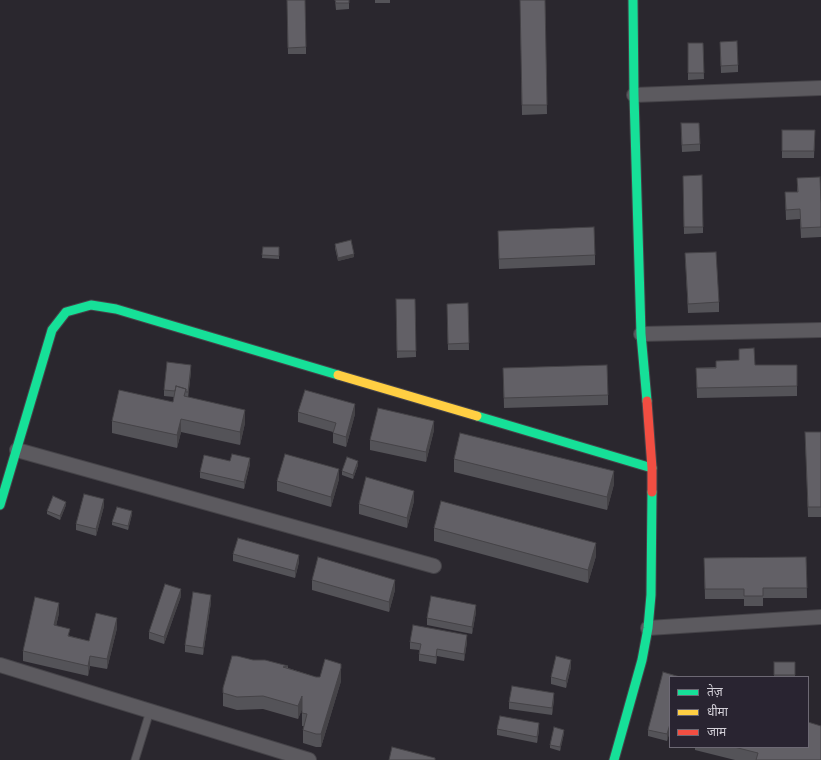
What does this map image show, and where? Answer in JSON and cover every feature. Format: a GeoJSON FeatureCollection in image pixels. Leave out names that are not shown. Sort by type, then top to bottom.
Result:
{"type":"FeatureCollection","features":[{"type":"Feature","properties":{"kind":"street"},"geometry":{"type":"LineString","coordinates":[[614,760],[642,660],[648,628],[651,595],[652,468],[641,334],[632,0]]}},
{"type":"Feature","properties":{"kind":"street"},"geometry":{"type":"LineString","coordinates":[[634,95],[821,88]]}},
{"type":"Feature","properties":{"kind":"street"},"geometry":{"type":"LineString","coordinates":[[0,505],[52,330],[66,312],[91,305],[116,309],[652,468]]}},
{"type":"Feature","properties":{"kind":"street"},"geometry":{"type":"LineString","coordinates":[[641,334],[821,330]]}},
{"type":"Feature","properties":{"kind":"street"},"geometry":{"type":"LineString","coordinates":[[17,450],[434,566]]}},
{"type":"Feature","properties":{"kind":"street"},"geometry":{"type":"LineString","coordinates":[[648,628],[821,617]]}},
{"type":"Feature","properties":{"kind":"street"},"geometry":{"type":"LineString","coordinates":[[0,666],[150,710],[309,760]]}},
{"type":"Feature","properties":{"kind":"lane"},"geometry":{"type":"LineString","coordinates":[[135,760],[150,710]]}},
{"type":"Feature","properties":{"kind":"building"},"geometry":{"type":"Polygon","coordinates":[[[287,0],[305,0],[306,47],[288,48],[287,0]]]}},
{"type":"Feature","properties":{"kind":"building"},"geometry":{"type":"Polygon","coordinates":[[[335,0],[349,0],[349,3],[336,3],[335,0]]]}},
{"type":"Feature","properties":{"kind":"building"},"geometry":{"type":"Polygon","coordinates":[[[520,0],[545,0],[547,105],[522,105],[520,0]]]}},
{"type":"Feature","properties":{"kind":"building"},"geometry":{"type":"Polygon","coordinates":[[[737,41],[738,65],[721,66],[720,42],[737,41]]]}},
{"type":"Feature","properties":{"kind":"building"},"geometry":{"type":"Polygon","coordinates":[[[688,43],[703,43],[704,73],[688,73],[688,43]]]}},
{"type":"Feature","properties":{"kind":"building"},"geometry":{"type":"Polygon","coordinates":[[[681,123],[699,123],[700,144],[682,145],[681,123]]]}},
{"type":"Feature","properties":{"kind":"building"},"geometry":{"type":"Polygon","coordinates":[[[782,130],[815,130],[814,151],[782,151],[782,130]]]}},
{"type":"Feature","properties":{"kind":"building"},"geometry":{"type":"Polygon","coordinates":[[[702,175],[703,227],[684,227],[683,176],[702,175]]]}},
{"type":"Feature","properties":{"kind":"building"},"geometry":{"type":"Polygon","coordinates":[[[820,177],[821,227],[801,228],[800,209],[786,210],[785,192],[798,192],[797,178],[820,177]]]}},
{"type":"Feature","properties":{"kind":"building"},"geometry":{"type":"Polygon","coordinates":[[[594,227],[595,255],[499,259],[498,231],[594,227]]]}},
{"type":"Feature","properties":{"kind":"building"},"geometry":{"type":"Polygon","coordinates":[[[351,240],[354,254],[338,258],[335,244],[351,240]]]}},
{"type":"Feature","properties":{"kind":"building"},"geometry":{"type":"Polygon","coordinates":[[[263,247],[279,247],[279,256],[262,255],[263,247]]]}},
{"type":"Feature","properties":{"kind":"building"},"geometry":{"type":"Polygon","coordinates":[[[716,252],[719,302],[688,304],[685,253],[716,252]]]}},
{"type":"Feature","properties":{"kind":"building"},"geometry":{"type":"Polygon","coordinates":[[[396,299],[415,299],[416,351],[397,351],[396,299]]]}},
{"type":"Feature","properties":{"kind":"building"},"geometry":{"type":"Polygon","coordinates":[[[468,303],[469,343],[448,344],[447,304],[468,303]]]}},
{"type":"Feature","properties":{"kind":"building"},"geometry":{"type":"Polygon","coordinates":[[[754,348],[755,365],[797,365],[797,386],[697,388],[696,368],[716,368],[716,361],[739,360],[739,349],[754,348]]]}},
{"type":"Feature","properties":{"kind":"building"},"geometry":{"type":"Polygon","coordinates":[[[167,362],[191,365],[188,392],[186,392],[186,389],[176,386],[175,391],[164,390],[167,362]]]}},
{"type":"Feature","properties":{"kind":"building"},"geometry":{"type":"Polygon","coordinates":[[[607,365],[608,395],[504,398],[503,368],[607,365]]]}},
{"type":"Feature","properties":{"kind":"building"},"geometry":{"type":"Polygon","coordinates":[[[176,386],[186,389],[184,396],[245,410],[240,432],[181,419],[177,435],[112,421],[119,390],[173,402],[176,386]]]}},
{"type":"Feature","properties":{"kind":"building"},"geometry":{"type":"Polygon","coordinates":[[[305,390],[355,404],[346,437],[333,433],[336,423],[298,412],[305,390]]]}},
{"type":"Feature","properties":{"kind":"building"},"geometry":{"type":"Polygon","coordinates":[[[378,408],[434,421],[426,452],[370,440],[378,408]]]}},
{"type":"Feature","properties":{"kind":"building"},"geometry":{"type":"Polygon","coordinates":[[[805,432],[821,432],[821,507],[808,507],[805,432]]]}},
{"type":"Feature","properties":{"kind":"building"},"geometry":{"type":"Polygon","coordinates":[[[460,433],[614,471],[607,497],[454,459],[460,433]]]}},
{"type":"Feature","properties":{"kind":"building"},"geometry":{"type":"Polygon","coordinates":[[[232,454],[250,458],[244,482],[200,472],[204,455],[230,461],[232,454]]]}},
{"type":"Feature","properties":{"kind":"building"},"geometry":{"type":"Polygon","coordinates":[[[285,454],[339,469],[331,497],[277,481],[285,454]]]}},
{"type":"Feature","properties":{"kind":"building"},"geometry":{"type":"Polygon","coordinates":[[[347,457],[358,461],[353,475],[342,471],[347,457]]]}},
{"type":"Feature","properties":{"kind":"building"},"geometry":{"type":"Polygon","coordinates":[[[366,477],[414,491],[407,518],[359,504],[366,477]]]}},
{"type":"Feature","properties":{"kind":"building"},"geometry":{"type":"Polygon","coordinates":[[[84,494],[104,499],[96,529],[76,524],[84,494]]]}},
{"type":"Feature","properties":{"kind":"building"},"geometry":{"type":"Polygon","coordinates":[[[53,496],[66,502],[60,516],[47,511],[53,496]]]}},
{"type":"Feature","properties":{"kind":"building"},"geometry":{"type":"Polygon","coordinates":[[[441,501],[596,543],[588,570],[434,528],[441,501]]]}},
{"type":"Feature","properties":{"kind":"building"},"geometry":{"type":"Polygon","coordinates":[[[117,507],[132,511],[128,526],[112,522],[117,507]]]}},
{"type":"Feature","properties":{"kind":"building"},"geometry":{"type":"Polygon","coordinates":[[[238,538],[299,555],[295,571],[233,554],[238,538]]]}},
{"type":"Feature","properties":{"kind":"building"},"geometry":{"type":"Polygon","coordinates":[[[318,557],[395,580],[389,602],[312,580],[318,557]]]}},
{"type":"Feature","properties":{"kind":"building"},"geometry":{"type":"Polygon","coordinates":[[[806,557],[807,588],[763,588],[763,596],[744,596],[744,589],[705,589],[704,558],[806,557]]]}},
{"type":"Feature","properties":{"kind":"building"},"geometry":{"type":"Polygon","coordinates":[[[165,584],[181,589],[164,637],[149,632],[165,584]]]}},
{"type":"Feature","properties":{"kind":"building"},"geometry":{"type":"Polygon","coordinates":[[[193,592],[211,595],[203,648],[185,645],[193,592]]]}},
{"type":"Feature","properties":{"kind":"building"},"geometry":{"type":"Polygon","coordinates":[[[431,596],[476,605],[472,627],[427,618],[431,596]]]}},
{"type":"Feature","properties":{"kind":"building"},"geometry":{"type":"Polygon","coordinates":[[[35,597],[59,603],[54,625],[70,629],[68,636],[89,641],[96,613],[117,618],[107,659],[90,656],[88,666],[23,651],[35,597]]]}},
{"type":"Feature","properties":{"kind":"building"},"geometry":{"type":"Polygon","coordinates":[[[413,625],[467,635],[464,654],[437,649],[436,657],[419,654],[421,644],[410,642],[413,625]]]}},
{"type":"Feature","properties":{"kind":"building"},"geometry":{"type":"Polygon","coordinates":[[[232,656],[253,660],[265,660],[288,666],[283,667],[316,677],[320,677],[325,659],[341,664],[321,734],[303,730],[307,714],[302,713],[302,696],[298,706],[263,696],[237,697],[223,693],[232,656]]]}},
{"type":"Feature","properties":{"kind":"building"},"geometry":{"type":"Polygon","coordinates":[[[556,656],[571,660],[566,681],[551,677],[556,656]]]}},
{"type":"Feature","properties":{"kind":"building"},"geometry":{"type":"Polygon","coordinates":[[[774,662],[795,662],[795,675],[774,675],[774,662]]]}},
{"type":"Feature","properties":{"kind":"building"},"geometry":{"type":"Polygon","coordinates":[[[663,672],[677,676],[669,676],[669,727],[667,734],[648,730],[663,672]]]}},
{"type":"Feature","properties":{"kind":"building"},"geometry":{"type":"Polygon","coordinates":[[[512,686],[554,693],[552,708],[509,702],[512,686]]]}},
{"type":"Feature","properties":{"kind":"building"},"geometry":{"type":"Polygon","coordinates":[[[500,716],[539,723],[537,737],[497,729],[500,716]]]}},
{"type":"Feature","properties":{"kind":"building"},"geometry":{"type":"Polygon","coordinates":[[[809,722],[821,726],[821,760],[756,760],[758,753],[738,748],[809,748],[809,722]]]}},
{"type":"Feature","properties":{"kind":"building"},"geometry":{"type":"Polygon","coordinates":[[[554,727],[564,730],[560,747],[550,745],[554,727]]]}},
{"type":"Feature","properties":{"kind":"building"},"geometry":{"type":"Polygon","coordinates":[[[392,747],[435,758],[435,760],[389,760],[392,747]]]}},
{"type":"Feature","properties":{"kind":"traffic: fast"},"geometry":{"type":"LineString","coordinates":[[633,0],[634,95],[641,334],[647,401]]}},
{"type":"Feature","properties":{"kind":"traffic: fast"},"geometry":{"type":"LineString","coordinates":[[0,505],[52,330],[66,312],[91,305],[116,309],[338,375]]}},
{"type":"Feature","properties":{"kind":"traffic: fast"},"geometry":{"type":"LineString","coordinates":[[477,416],[652,468]]}},
{"type":"Feature","properties":{"kind":"traffic: fast"},"geometry":{"type":"LineString","coordinates":[[614,760],[642,660],[648,628],[651,595],[652,492]]}},
{"type":"Feature","properties":{"kind":"traffic: slow"},"geometry":{"type":"LineString","coordinates":[[338,375],[477,416]]}},
{"type":"Feature","properties":{"kind":"traffic: jam"},"geometry":{"type":"LineString","coordinates":[[647,401],[652,468],[652,492]]}}]}
